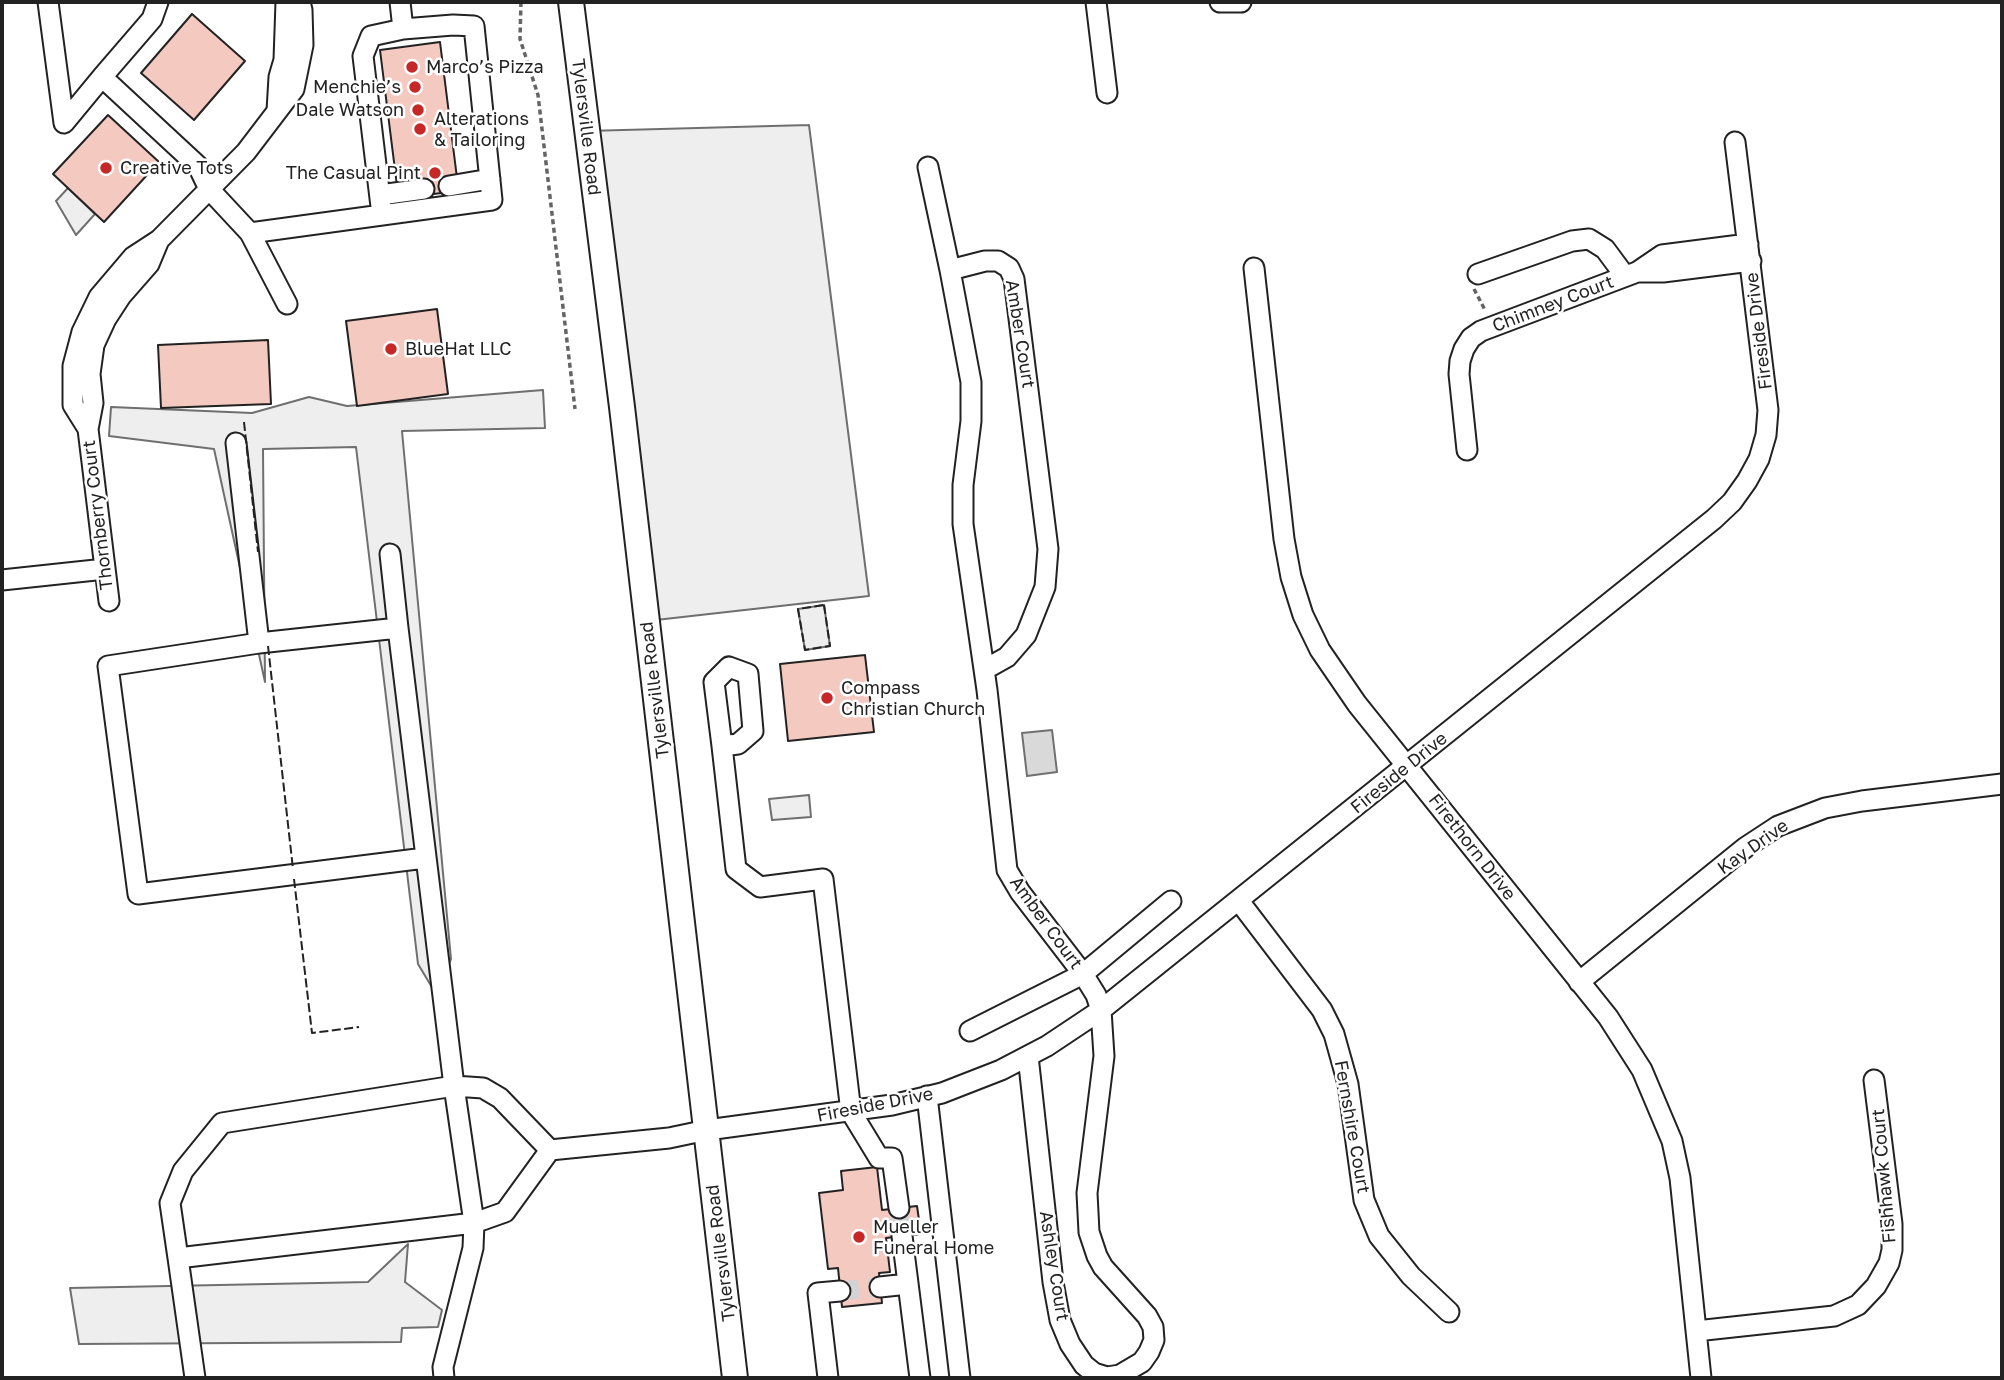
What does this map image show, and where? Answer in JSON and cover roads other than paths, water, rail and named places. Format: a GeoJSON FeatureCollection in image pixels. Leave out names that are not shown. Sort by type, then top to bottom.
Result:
{"type":"FeatureCollection","features":[{"type":"Feature","properties":{"kind":"main road","name":"Tylersville Road"},"geometry":{"type":"LineString","coordinates":[[570,2],[622,407],[735,1378]]}},
{"type":"Feature","properties":{"kind":"street"},"geometry":{"type":"LineString","coordinates":[[48,2],[64,123],[152,19],[158,2]]}},
{"type":"Feature","properties":{"kind":"street"},"geometry":{"type":"LineString","coordinates":[[277,112],[279,77],[284,60],[286,2]]}},
{"type":"Feature","properties":{"kind":"street","name":"Thornberry Court"},"geometry":{"type":"LineString","coordinates":[[109,601],[88,429],[74,405],[73,366],[82,332],[99,297],[132,257],[159,240],[246,152],[293,89],[300,68],[303,45],[300,2]]}},
{"type":"Feature","properties":{"kind":"street"},"geometry":{"type":"LineString","coordinates":[[400,2],[403,29]]}},
{"type":"Feature","properties":{"kind":"street"},"geometry":{"type":"LineString","coordinates":[[1096,2],[1107,93]]}},
{"type":"Feature","properties":{"kind":"street"},"geometry":{"type":"LineString","coordinates":[[1220,2],[1241,2]]}},
{"type":"Feature","properties":{"kind":"street"},"geometry":{"type":"LineString","coordinates":[[250,233],[382,215],[492,200],[474,26],[453,24],[403,29],[371,36],[363,56],[382,215]]}},
{"type":"Feature","properties":{"kind":"street"},"geometry":{"type":"LineString","coordinates":[[102,77],[198,166],[209,189],[250,233],[287,304]]}},
{"type":"Feature","properties":{"kind":"street","name":"Fireside Drive"},"geometry":{"type":"LineString","coordinates":[[550,1150],[669,1138],[707,1130],[851,1112],[927,1096],[1001,1070],[1047,1046],[1101,1010],[1239,901],[1714,519],[1732,502],[1747,481],[1762,447],[1768,410],[1735,142]]}},
{"type":"Feature","properties":{"kind":"street"},"geometry":{"type":"LineString","coordinates":[[928,167],[950,270]]}},
{"type":"Feature","properties":{"kind":"street"},"geometry":{"type":"LineString","coordinates":[[449,186],[490,179]]}},
{"type":"Feature","properties":{"kind":"street"},"geometry":{"type":"LineString","coordinates":[[380,195],[424,189]]}},
{"type":"Feature","properties":{"kind":"street","name":"Chimney Court"},"geometry":{"type":"LineString","coordinates":[[1478,274],[1572,241],[1589,239],[1605,249],[1632,274]]}},
{"type":"Feature","properties":{"kind":"street","name":"Chimney Court"},"geometry":{"type":"LineString","coordinates":[[1467,450],[1459,374],[1464,349],[1471,338],[1493,326],[1632,274],[1662,255],[1750,252]]}},
{"type":"Feature","properties":{"kind":"street","name":"Amber Court"},"geometry":{"type":"LineString","coordinates":[[984,665],[991,666],[1007,657],[1026,635],[1045,587],[1048,549],[1014,279],[1009,268],[998,261],[985,261],[950,270],[971,382],[971,421],[963,485],[963,524],[984,665],[1007,870],[1020,892],[1083,974],[1096,995],[1101,1010]]}},
{"type":"Feature","properties":{"kind":"street","name":"Firethorn Drive"},"geometry":{"type":"LineString","coordinates":[[1254,268],[1284,538],[1303,615],[1320,650],[1357,704],[1623,1038],[1642,1070],[1672,1141],[1684,1204],[1700,1378]]}},
{"type":"Feature","properties":{"kind":"street"},"geometry":{"type":"LineString","coordinates":[[236,443],[259,643]]}},
{"type":"Feature","properties":{"kind":"street"},"geometry":{"type":"LineString","coordinates":[[390,554],[425,858],[474,1223],[473,1248],[443,1367],[443,1378]]}},
{"type":"Feature","properties":{"kind":"street"},"geometry":{"type":"LineString","coordinates":[[2,580],[105,569]]}},
{"type":"Feature","properties":{"kind":"street"},"geometry":{"type":"LineString","coordinates":[[398,628],[259,643],[108,666],[138,894],[425,858]]}},
{"type":"Feature","properties":{"kind":"street"},"geometry":{"type":"LineString","coordinates":[[722,746],[736,869],[760,887],[822,879],[851,1112],[879,1158],[892,1158],[899,1208]]}},
{"type":"Feature","properties":{"kind":"street","name":"Kay Drive"},"geometry":{"type":"LineString","coordinates":[[1579,982],[1746,848],[1778,826],[1836,806],[2002,784]]}},
{"type":"Feature","properties":{"kind":"street"},"geometry":{"type":"LineString","coordinates":[[970,1031],[1083,974],[1171,901]]}},
{"type":"Feature","properties":{"kind":"street","name":"Fernshire Court"},"geometry":{"type":"LineString","coordinates":[[1239,901],[1307,989],[1334,1034],[1348,1084],[1364,1200],[1379,1236],[1411,1276],[1449,1312]]}},
{"type":"Feature","properties":{"kind":"street","name":"Ashley Court"},"geometry":{"type":"LineString","coordinates":[[1028,1056],[1053,1282],[1060,1320],[1070,1344],[1084,1365],[1094,1373],[1107,1377],[1119,1375],[1142,1362],[1154,1340],[1153,1327],[1147,1316],[1103,1267],[1088,1232],[1087,1193],[1104,1056],[1101,1010]]}},
{"type":"Feature","properties":{"kind":"street","name":"Fishhawk Court"},"geometry":{"type":"LineString","coordinates":[[1696,1331],[1834,1316],[1858,1305],[1876,1286],[1889,1263],[1892,1224],[1874,1080]]}},
{"type":"Feature","properties":{"kind":"street"},"geometry":{"type":"LineString","coordinates":[[178,1258],[474,1223],[505,1212],[550,1150],[500,1098],[483,1088],[454,1086],[222,1123],[183,1171],[170,1203],[195,1378]]}},
{"type":"Feature","properties":{"kind":"street"},"geometry":{"type":"LineString","coordinates":[[927,1096],[960,1378]]}},
{"type":"Feature","properties":{"kind":"street"},"geometry":{"type":"LineString","coordinates":[[902,1237],[920,1378]]}},
{"type":"Feature","properties":{"kind":"street"},"geometry":{"type":"LineString","coordinates":[[880,1287],[908,1284]]}},
{"type":"Feature","properties":{"kind":"street"},"geometry":{"type":"LineString","coordinates":[[828,1378],[818,1293],[840,1291]]}},
{"type":"Feature","properties":{"kind":"tunnel"},"geometry":{"type":"LineString","coordinates":[[899,1208],[902,1236]]}},
{"type":"Feature","properties":{"kind":"tunnel"},"geometry":{"type":"LineString","coordinates":[[840,1291],[880,1287]]}},
{"type":"Feature","properties":{"kind":"place","name":"Marco’s Pizza"},"geometry":{"type":"Point","coordinates":[412,67]}},
{"type":"Feature","properties":{"kind":"place","name":"Menchie’s"},"geometry":{"type":"Point","coordinates":[415,87]}},
{"type":"Feature","properties":{"kind":"place","name":"Dale Watson"},"geometry":{"type":"Point","coordinates":[418,110]}},
{"type":"Feature","properties":{"kind":"place","name":"Alterations & Tailoring"},"geometry":{"type":"Point","coordinates":[420,129]}},
{"type":"Feature","properties":{"kind":"place","name":"Creative Tots"},"geometry":{"type":"Point","coordinates":[106,168]}},
{"type":"Feature","properties":{"kind":"place","name":"The Casual Pint"},"geometry":{"type":"Point","coordinates":[435,173]}},
{"type":"Feature","properties":{"kind":"place","name":"BlueHat LLC"},"geometry":{"type":"Point","coordinates":[391,349]}},
{"type":"Feature","properties":{"kind":"place","name":"Compass Christian Church"},"geometry":{"type":"Point","coordinates":[827,698]}},
{"type":"Feature","properties":{"kind":"place","name":"Mueller Funeral Home"},"geometry":{"type":"Point","coordinates":[859,1237]}}]}
